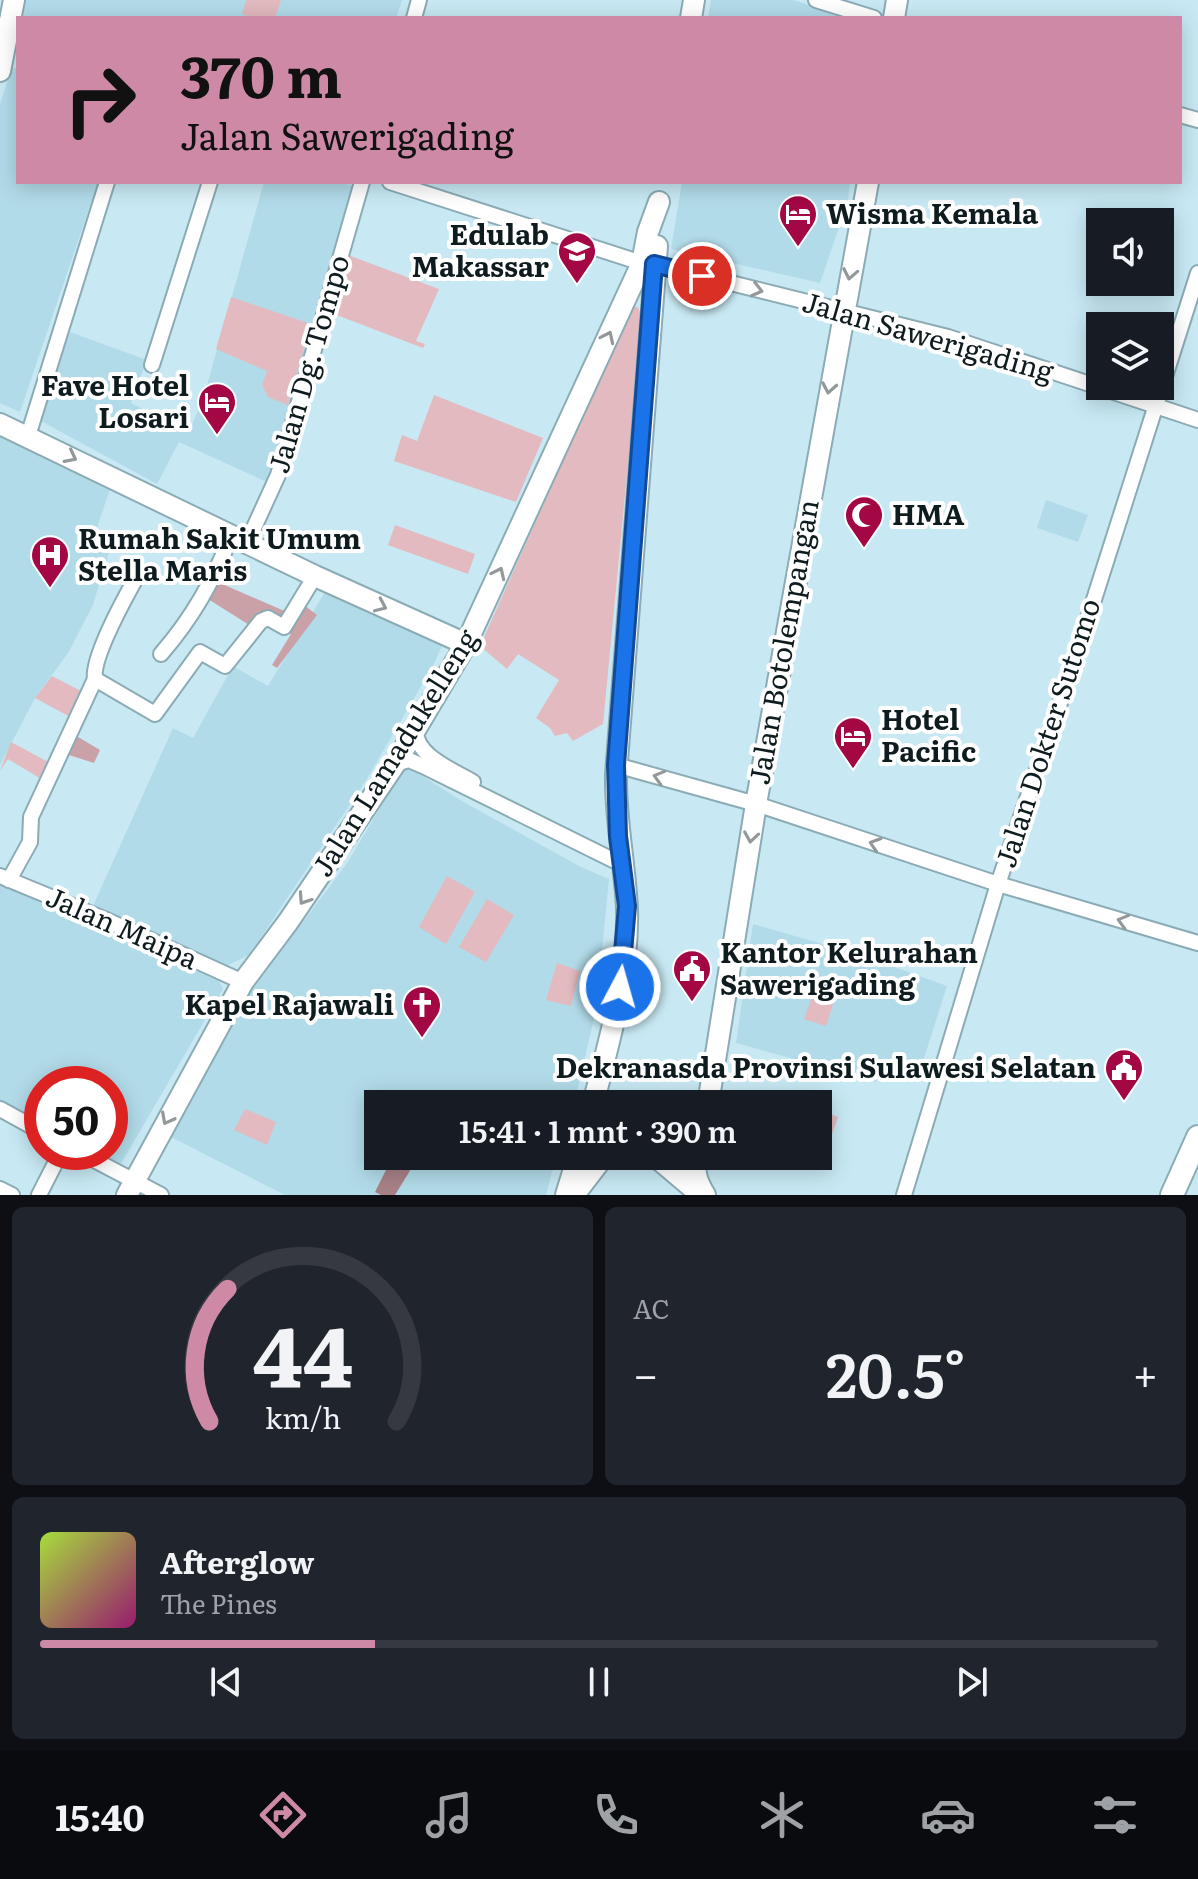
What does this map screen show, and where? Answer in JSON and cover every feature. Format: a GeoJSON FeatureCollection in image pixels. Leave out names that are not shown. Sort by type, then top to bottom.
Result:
{"type":"FeatureCollection","features":[{"type":"Feature","properties":{"kind":"main road"},"geometry":{"type":"LineString","coordinates":[[1172,1195],[1198,1137]]}},
{"type":"Feature","properties":{"kind":"street"},"geometry":{"type":"LineString","coordinates":[[5,64],[14,0]]}},
{"type":"Feature","properties":{"kind":"street"},"geometry":{"type":"LineString","coordinates":[[816,0],[868,16]]}},
{"type":"Feature","properties":{"kind":"street"},"geometry":{"type":"LineString","coordinates":[[28,436],[106,184]]}},
{"type":"Feature","properties":{"kind":"street"},"geometry":{"type":"LineString","coordinates":[[152,365],[209,184]]}},
{"type":"Feature","properties":{"kind":"street","name":"Jalan Dg. Tompo"},"geometry":{"type":"LineString","coordinates":[[161,654],[186,625],[278,475],[361,184]]}},
{"type":"Feature","properties":{"kind":"street","name":"Jalan Sawerigading"},"geometry":{"type":"LineString","coordinates":[[396,184],[648,264],[948,337],[1198,420]]}},
{"type":"Feature","properties":{"kind":"street","name":"Jalan Botolempangan"},"geometry":{"type":"LineString","coordinates":[[710,1090],[756,804],[868,184]]}},
{"type":"Feature","properties":{"kind":"street"},"geometry":{"type":"LineString","coordinates":[[599,1090],[620,987],[627,925],[616,765],[648,264],[659,233],[661,192]]}},
{"type":"Feature","properties":{"kind":"street","name":"Jalan Lamadukelleng"},"geometry":{"type":"LineString","coordinates":[[131,1188],[243,982],[288,922],[395,764],[466,644],[648,264]]}},
{"type":"Feature","properties":{"kind":"street","name":"Jalan Dokter Sutomo"},"geometry":{"type":"LineString","coordinates":[[904,1195],[998,884],[1076,656],[1198,273]]}},
{"type":"Feature","properties":{"kind":"street"},"geometry":{"type":"LineString","coordinates":[[0,424],[315,576],[466,644]]}},
{"type":"Feature","properties":{"kind":"street"},"geometry":{"type":"LineString","coordinates":[[5,878],[30,842],[31,817],[95,679],[94,671],[105,641],[140,571]]}},
{"type":"Feature","properties":{"kind":"street"},"geometry":{"type":"LineString","coordinates":[[95,679],[155,714],[200,652],[225,666],[261,621],[268,618],[284,627],[315,576]]}},
{"type":"Feature","properties":{"kind":"street"},"geometry":{"type":"LineString","coordinates":[[416,728],[416,737],[424,750],[512,809]]}},
{"type":"Feature","properties":{"kind":"street"},"geometry":{"type":"LineString","coordinates":[[395,764],[409,760],[621,864]]}},
{"type":"Feature","properties":{"kind":"street"},"geometry":{"type":"LineString","coordinates":[[616,765],[756,804],[998,884],[1198,943]]}},
{"type":"Feature","properties":{"kind":"street","name":"Jalan Maipa"},"geometry":{"type":"LineString","coordinates":[[5,878],[243,982]]}},
{"type":"Feature","properties":{"kind":"street"},"geometry":{"type":"LineString","coordinates":[[0,1109],[24,1122]]}},
{"type":"Feature","properties":{"kind":"street"},"geometry":{"type":"LineString","coordinates":[[39,1195],[52,1170]]}},
{"type":"Feature","properties":{"kind":"street"},"geometry":{"type":"LineString","coordinates":[[105,1170],[131,1188],[161,1195]]}},
{"type":"Feature","properties":{"kind":"street"},"geometry":{"type":"LineString","coordinates":[[566,1195],[574,1170]]}},
{"type":"Feature","properties":{"kind":"street"},"geometry":{"type":"LineString","coordinates":[[574,1195],[593,1170]]}},
{"type":"Feature","properties":{"kind":"street"},"geometry":{"type":"LineString","coordinates":[[672,1170],[703,1195]]}},
{"type":"Feature","properties":{"kind":"street"},"geometry":{"type":"LineString","coordinates":[[695,1170],[703,1195]]}},
{"type":"Feature","properties":{"kind":"street"},"geometry":{"type":"LineString","coordinates":[[0,1189],[12,1195]]}},
{"type":"Feature","properties":{"kind":"shaded area"},"geometry":{"type":"Polygon","coordinates":[[[20,0],[402,0],[397,16],[17,16],[20,0]]]}},
{"type":"Feature","properties":{"kind":"shaded area"},"geometry":{"type":"Polygon","coordinates":[[[246,0],[281,0],[276,16],[242,14],[246,0]]]}},
{"type":"Feature","properties":{"kind":"shaded area"},"geometry":{"type":"Polygon","coordinates":[[[711,0],[793,0],[843,16],[708,16],[711,0]]]}},
{"type":"Feature","properties":{"kind":"shaded area"},"geometry":{"type":"Polygon","coordinates":[[[16,19],[16,49],[10,47],[16,19]]]}},
{"type":"Feature","properties":{"kind":"shaded area"},"geometry":{"type":"Polygon","coordinates":[[[12,67],[16,68],[16,184],[97,184],[20,412],[0,403],[0,104],[12,67]]]}},
{"type":"Feature","properties":{"kind":"shaded area"},"geometry":{"type":"Polygon","coordinates":[[[263,184],[346,184],[355,187],[269,483],[179,442],[157,484],[39,420],[70,332],[147,360],[131,403],[189,432],[204,396],[263,184]]]}},
{"type":"Feature","properties":{"kind":"shaded area"},"geometry":{"type":"Polygon","coordinates":[[[682,184],[850,184],[848,201],[820,283],[671,249],[682,184]]]}},
{"type":"Feature","properties":{"kind":"shaded area"},"geometry":{"type":"Polygon","coordinates":[[[348,255],[439,289],[416,341],[425,344],[423,348],[334,314],[348,255]]]}},
{"type":"Feature","properties":{"kind":"shaded area"},"geometry":{"type":"Polygon","coordinates":[[[231,297],[311,324],[288,405],[268,397],[262,385],[267,371],[216,349],[231,297]]]}},
{"type":"Feature","properties":{"kind":"shaded area"},"geometry":{"type":"Polygon","coordinates":[[[632,307],[638,307],[642,318],[603,724],[573,741],[567,733],[555,736],[536,718],[559,680],[518,654],[507,669],[480,646],[632,307]]]}},
{"type":"Feature","properties":{"kind":"shaded area"},"geometry":{"type":"Polygon","coordinates":[[[434,395],[543,438],[516,502],[394,461],[402,435],[417,441],[434,395]]]}},
{"type":"Feature","properties":{"kind":"shaded area","name":"Rumah Sakit Umum Stella Maris"},"geometry":{"type":"Polygon","coordinates":[[[0,431],[111,486],[94,537],[111,546],[93,605],[68,653],[35,698],[0,765],[0,431]]]}},
{"type":"Feature","properties":{"kind":"shaded area"},"geometry":{"type":"Polygon","coordinates":[[[1046,500],[1088,515],[1078,542],[1037,528],[1046,500]]]}},
{"type":"Feature","properties":{"kind":"shaded area"},"geometry":{"type":"Polygon","coordinates":[[[395,525],[475,554],[468,574],[388,545],[395,525]]]}},
{"type":"Feature","properties":{"kind":"shaded area"},"geometry":{"type":"Polygon","coordinates":[[[213,580],[289,613],[304,605],[317,615],[277,668],[272,665],[291,634],[266,621],[257,630],[208,599],[213,580]]]}},
{"type":"Feature","properties":{"kind":"shaded area"},"geometry":{"type":"Polygon","coordinates":[[[328,587],[443,643],[433,666],[365,782],[249,955],[226,966],[93,906],[173,728],[193,738],[233,666],[268,686],[328,587]]]}},
{"type":"Feature","properties":{"kind":"shaded area"},"geometry":{"type":"Polygon","coordinates":[[[52,676],[83,692],[74,719],[35,698],[52,676]]]}},
{"type":"Feature","properties":{"kind":"shaded area"},"geometry":{"type":"Polygon","coordinates":[[[73,734],[100,750],[94,763],[69,755],[63,765],[59,762],[73,734]]]}},
{"type":"Feature","properties":{"kind":"shaded area"},"geometry":{"type":"Polygon","coordinates":[[[11,742],[50,763],[43,780],[8,759],[0,771],[11,742]]]}},
{"type":"Feature","properties":{"kind":"shaded area"},"geometry":{"type":"Polygon","coordinates":[[[405,765],[462,801],[579,866],[609,879],[596,1010],[577,1090],[364,1090],[364,1170],[552,1170],[546,1195],[285,1195],[171,1137],[231,1018],[348,862],[405,765]]]}},
{"type":"Feature","properties":{"kind":"shaded area"},"geometry":{"type":"Polygon","coordinates":[[[447,876],[475,892],[446,944],[419,927],[447,876]]]}},
{"type":"Feature","properties":{"kind":"shaded area"},"geometry":{"type":"Polygon","coordinates":[[[0,885],[219,981],[223,989],[128,1152],[128,1066],[24,1066],[24,1117],[0,1104],[0,885]]]}},
{"type":"Feature","properties":{"kind":"shaded area"},"geometry":{"type":"Polygon","coordinates":[[[487,899],[514,915],[486,962],[459,947],[487,899]]]}},
{"type":"Feature","properties":{"kind":"shaded area"},"geometry":{"type":"Polygon","coordinates":[[[753,924],[864,956],[947,986],[919,1074],[882,1061],[876,1082],[736,1043],[753,924]]]}},
{"type":"Feature","properties":{"kind":"shaded area"},"geometry":{"type":"Polygon","coordinates":[[[557,963],[580,971],[571,1006],[546,1000],[557,963]]]}},
{"type":"Feature","properties":{"kind":"shaded area"},"geometry":{"type":"Polygon","coordinates":[[[817,982],[838,989],[826,1026],[804,1019],[817,982]]]}},
{"type":"Feature","properties":{"kind":"shaded area"},"geometry":{"type":"Polygon","coordinates":[[[245,1109],[276,1122],[267,1145],[234,1130],[245,1109]]]}},
{"type":"Feature","properties":{"kind":"shaded area"},"geometry":{"type":"Polygon","coordinates":[[[832,1115],[838,1117],[832,1134],[832,1115]]]}},
{"type":"Feature","properties":{"kind":"shaded area"},"geometry":{"type":"Polygon","coordinates":[[[386,1170],[410,1170],[395,1195],[375,1192],[386,1170]]]}},
{"type":"Feature","properties":{"kind":"place","name":"Wisma Kemala"},"geometry":{"type":"Point","coordinates":[798,248]}},
{"type":"Feature","properties":{"kind":"place","name":"Edulab Makassar"},"geometry":{"type":"Point","coordinates":[577,285]}},
{"type":"Feature","properties":{"kind":"place","name":"Fave Hotel Losari"},"geometry":{"type":"Point","coordinates":[217,436]}},
{"type":"Feature","properties":{"kind":"place","name":"HMA"},"geometry":{"type":"Point","coordinates":[864,549]}},
{"type":"Feature","properties":{"kind":"place","name":"Rumah Sakit Umum Stella Maris"},"geometry":{"type":"Point","coordinates":[50,589]}},
{"type":"Feature","properties":{"kind":"place","name":"Hotel Pacific"},"geometry":{"type":"Point","coordinates":[853,770]}},
{"type":"Feature","properties":{"kind":"place","name":"Kantor Kelurahan Sawerigading"},"geometry":{"type":"Point","coordinates":[692,1003]}},
{"type":"Feature","properties":{"kind":"place","name":"Kapel Rajawali"},"geometry":{"type":"Point","coordinates":[422,1039]}},
{"type":"Feature","properties":{"kind":"place","name":"Dekranasda Provinsi Sulawesi Selatan"},"geometry":{"type":"Point","coordinates":[1124,1102]}},
{"type":"Feature","properties":{"kind":"route"},"geometry":{"type":"LineString","coordinates":[[620,987],[627,906],[618,836],[616,765],[654,264],[702,276]]}}]}
